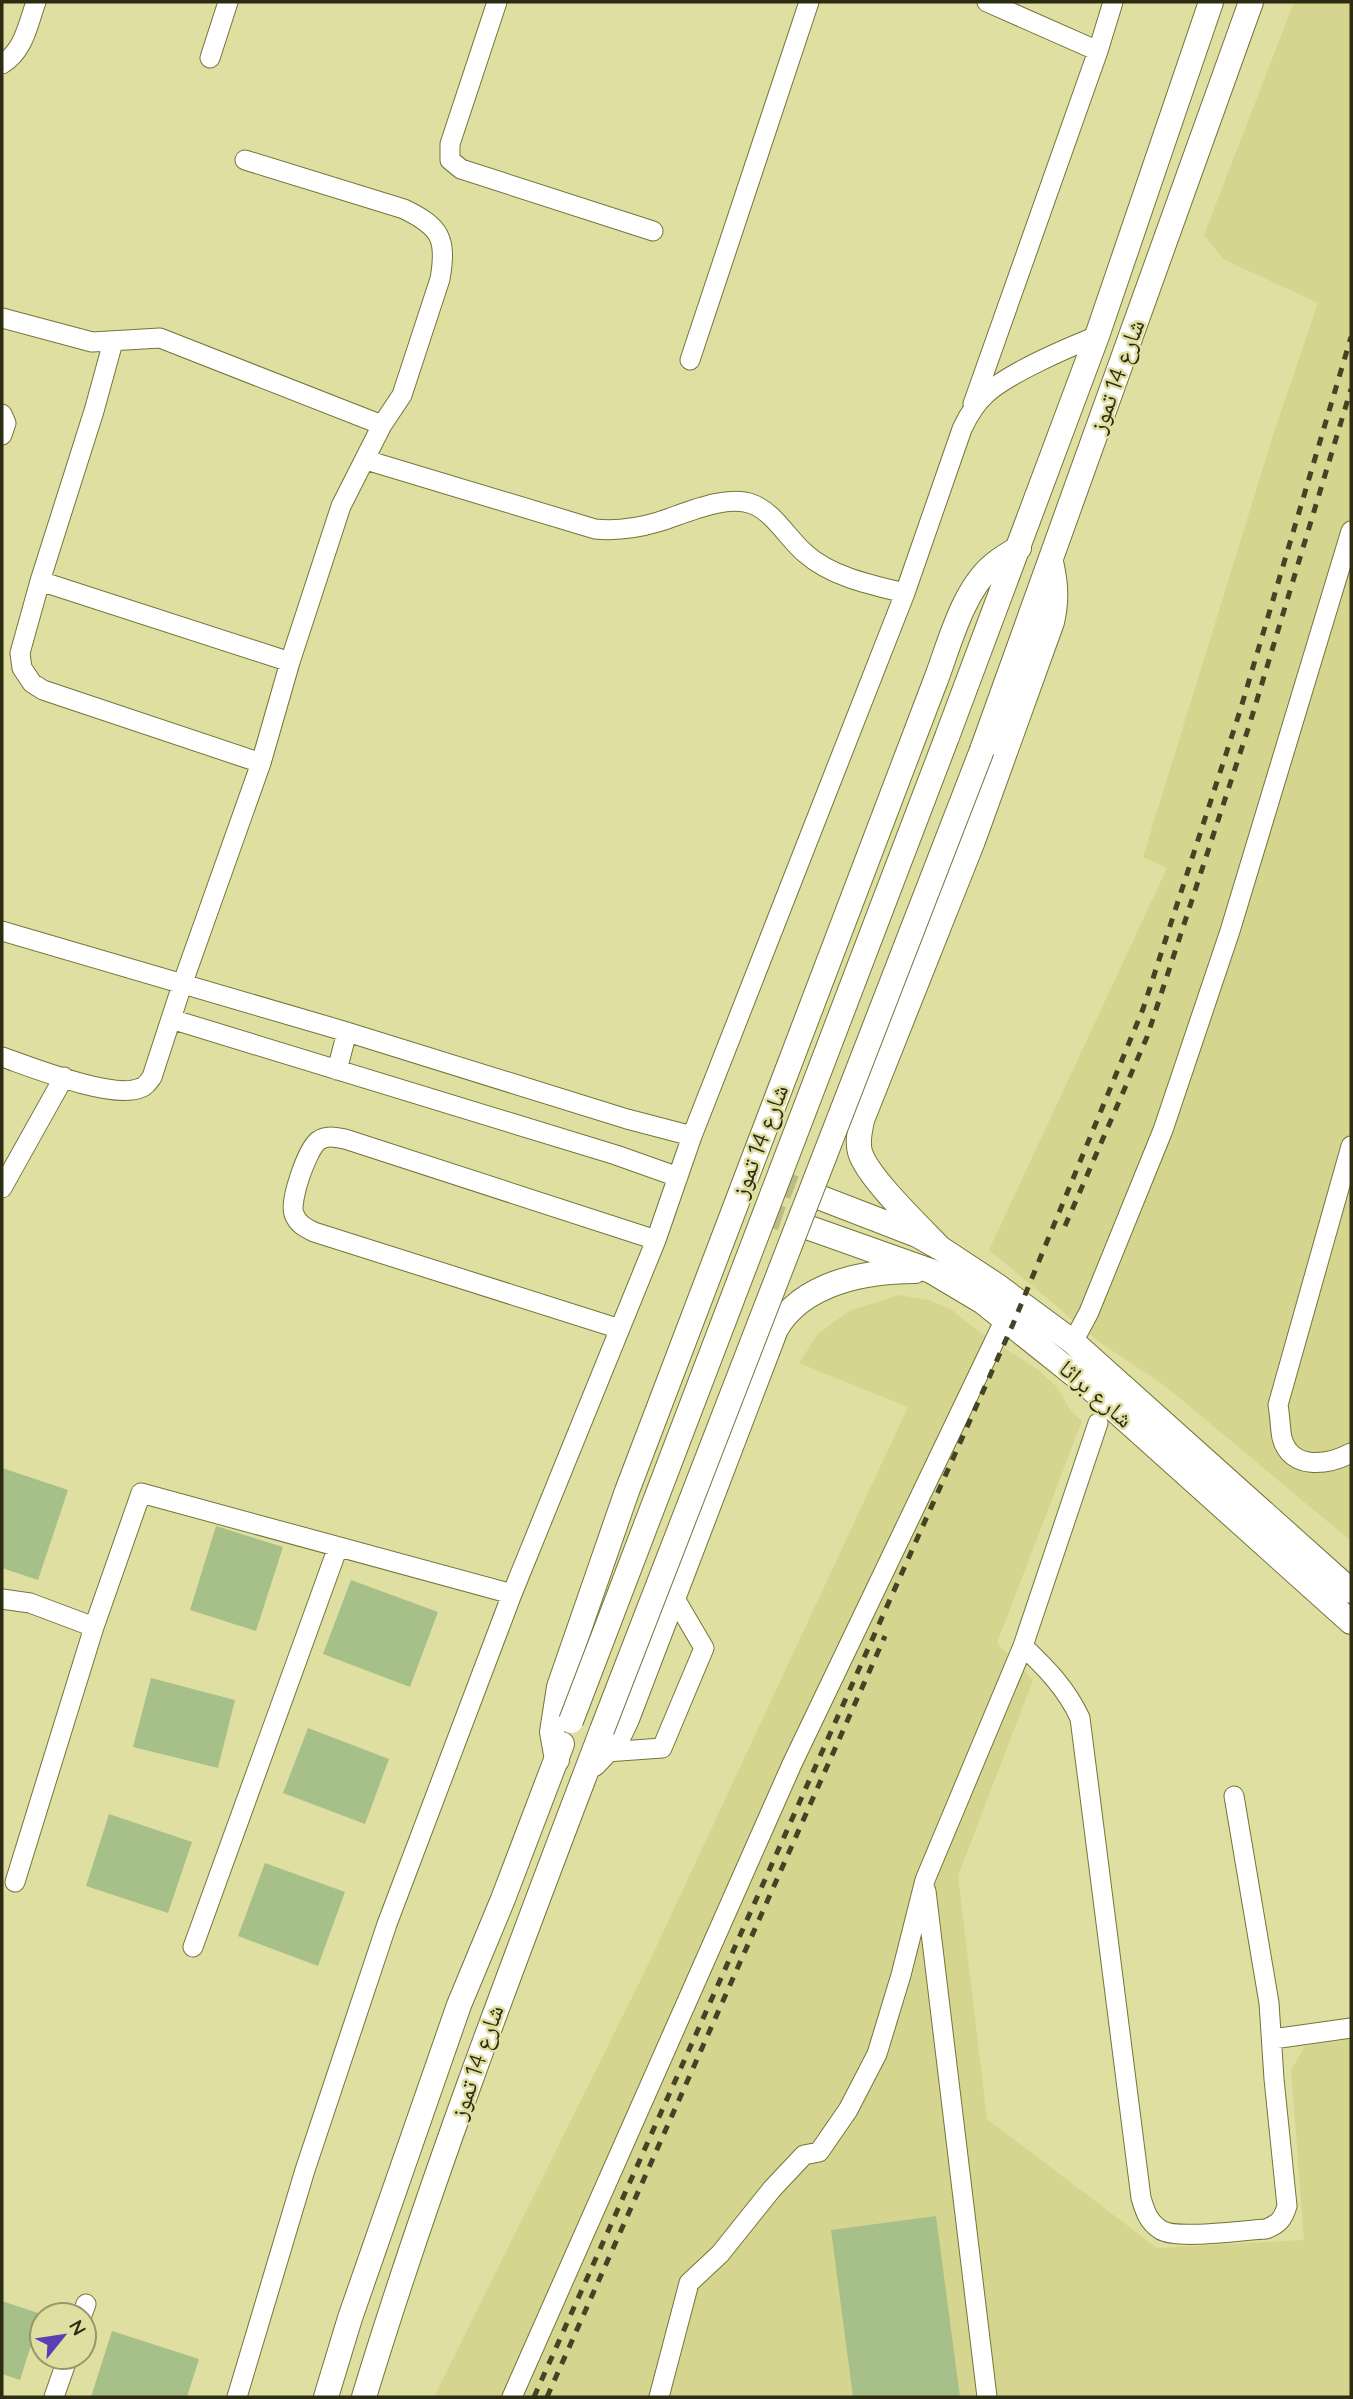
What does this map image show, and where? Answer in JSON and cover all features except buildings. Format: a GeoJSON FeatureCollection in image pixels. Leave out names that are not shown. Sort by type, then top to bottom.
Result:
{"type":"FeatureCollection","features":[{"type":"Feature","properties":{"kind":"main road","name":"شارع 14 تموز"},"geometry":{"type":"LineString","coordinates":[[326,2397],[350,2318],[459,2005],[557,1760],[1019,548],[1097,337],[1211,2]]}},
{"type":"Feature","properties":{"kind":"main road","name":"شارع 14 تموز"},"geometry":{"type":"LineString","coordinates":[[364,2397],[386,2323],[497,2005],[586,1772],[604,1741],[982,750],[1251,2]]}},
{"type":"Feature","properties":{"kind":"main road","name":"شارع 14 تموز"},"geometry":{"type":"LineString","coordinates":[[557,1760],[552,1732],[559,1687],[627,1491],[748,1207],[749,1170],[969,596],[992,565],[1019,548]]}},
{"type":"Feature","properties":{"kind":"main road"},"geometry":{"type":"LineString","coordinates":[[604,1741],[617,1740],[627,1719],[782,1318],[803,1301],[829,1286],[864,1275],[892,1271],[936,1259],[873,1175],[860,1154],[858,1137],[862,1120],[973,841],[1052,622],[1056,583],[1051,560]]}},
{"type":"Feature","properties":{"kind":"main road"},"geometry":{"type":"LineString","coordinates":[[749,1170],[772,1179]]}},
{"type":"Feature","properties":{"kind":"main road","name":"شارع براثا"},"geometry":{"type":"LineString","coordinates":[[816,1196],[917,1235],[936,1259],[1086,1384],[1351,1622]]}},
{"type":"Feature","properties":{"kind":"main road","name":"شارع براثا"},"geometry":{"type":"LineString","coordinates":[[804,1226],[936,1259],[996,1285],[1073,1342],[1351,1591]]}},
{"type":"Feature","properties":{"kind":"street"},"geometry":{"type":"LineString","coordinates":[[2,64],[11,59],[21,45],[36,2]]}},
{"type":"Feature","properties":{"kind":"street"},"geometry":{"type":"LineString","coordinates":[[210,58],[228,2]]}},
{"type":"Feature","properties":{"kind":"street"},"geometry":{"type":"LineString","coordinates":[[497,2],[450,144],[450,160],[461,169],[653,231]]}},
{"type":"Feature","properties":{"kind":"street"},"geometry":{"type":"LineString","coordinates":[[690,360],[809,2]]}},
{"type":"Feature","properties":{"kind":"street"},"geometry":{"type":"LineString","coordinates":[[987,2],[1098,51]]}},
{"type":"Feature","properties":{"kind":"street"},"geometry":{"type":"LineString","coordinates":[[237,2397],[305,2170],[387,1924],[512,1594],[656,1240],[692,1136],[905,593],[1098,51],[1113,2]]}},
{"type":"Feature","properties":{"kind":"street"},"geometry":{"type":"LineString","coordinates":[[2,1057],[100,1088],[125,1091],[142,1088],[152,1077],[261,763],[290,662],[341,506],[382,425],[402,395],[440,279],[443,262],[442,239],[423,218],[404,209],[245,160]]}},
{"type":"Feature","properties":{"kind":"street"},"geometry":{"type":"LineString","coordinates":[[2,318],[92,342],[160,338],[382,425]]}},
{"type":"Feature","properties":{"kind":"street"},"geometry":{"type":"LineString","coordinates":[[971,410],[998,384],[1072,346],[1097,337]]}},
{"type":"Feature","properties":{"kind":"street"},"geometry":{"type":"LineString","coordinates":[[113,342],[40,581],[20,653],[22,668],[32,683],[43,690],[261,763]]}},
{"type":"Feature","properties":{"kind":"street"},"geometry":{"type":"LineString","coordinates":[[2,414],[6,423],[2,435]]}},
{"type":"Feature","properties":{"kind":"street"},"geometry":{"type":"LineString","coordinates":[[366,460],[595,529],[613,531],[698,508],[728,502],[751,503],[770,516],[808,557],[835,572],[905,593]]}},
{"type":"Feature","properties":{"kind":"street"},"geometry":{"type":"LineString","coordinates":[[1073,1342],[1163,1130],[1255,854],[1351,531]]}},
{"type":"Feature","properties":{"kind":"street"},"geometry":{"type":"LineString","coordinates":[[40,581],[290,662]]}},
{"type":"Feature","properties":{"kind":"street"},"geometry":{"type":"LineString","coordinates":[[2,931],[347,1032],[627,1119],[692,1136]]}},
{"type":"Feature","properties":{"kind":"street"},"geometry":{"type":"LineString","coordinates":[[171,1018],[616,1155],[678,1177]]}},
{"type":"Feature","properties":{"kind":"street"},"geometry":{"type":"LineString","coordinates":[[337,1070],[347,1032]]}},
{"type":"Feature","properties":{"kind":"street"},"geometry":{"type":"LineString","coordinates":[[2,1188],[64,1077]]}},
{"type":"Feature","properties":{"kind":"street"},"geometry":{"type":"LineString","coordinates":[[620,1329],[314,1232],[300,1225],[293,1212],[293,1198],[312,1148],[319,1140],[330,1136],[345,1139],[656,1240]]}},
{"type":"Feature","properties":{"kind":"street"},"geometry":{"type":"LineString","coordinates":[[1351,1146],[1278,1405],[1283,1440],[1292,1455],[1320,1464],[1338,1460],[1351,1453]]}},
{"type":"Feature","properties":{"kind":"street"},"geometry":{"type":"LineString","coordinates":[[512,2397],[792,1765],[1005,1318]]}},
{"type":"Feature","properties":{"kind":"street"},"geometry":{"type":"LineString","coordinates":[[659,2397],[689,2283],[720,2254],[772,2189],[804,2155],[819,2152],[854,2099],[877,2054],[901,1975],[925,1880],[1023,1646],[1098,1423]]}},
{"type":"Feature","properties":{"kind":"street"},"geometry":{"type":"LineString","coordinates":[[15,1882],[94,1627],[141,1493],[512,1594]]}},
{"type":"Feature","properties":{"kind":"street"},"geometry":{"type":"LineString","coordinates":[[193,1947],[338,1547]]}},
{"type":"Feature","properties":{"kind":"street"},"geometry":{"type":"LineString","coordinates":[[604,1741],[662,1748],[704,1648],[674,1597]]}},
{"type":"Feature","properties":{"kind":"street"},"geometry":{"type":"LineString","coordinates":[[2,1599],[30,1603],[94,1627]]}},
{"type":"Feature","properties":{"kind":"street"},"geometry":{"type":"LineString","coordinates":[[1023,1646],[1054,1676],[1069,1696],[1080,1718],[1141,2197],[1145,2213],[1154,2225],[1164,2232],[1178,2235],[1266,2229],[1283,2218],[1287,2206],[1269,2003],[1234,1796]]}},
{"type":"Feature","properties":{"kind":"street"},"geometry":{"type":"LineString","coordinates":[[925,1880],[987,2397]]}},
{"type":"Feature","properties":{"kind":"street"},"geometry":{"type":"LineString","coordinates":[[1273,2039],[1351,2028]]}},
{"type":"Feature","properties":{"kind":"street"},"geometry":{"type":"LineString","coordinates":[[54,2397],[63,2371]]}},
{"type":"Feature","properties":{"kind":"shaded area"},"geometry":{"type":"Polygon","coordinates":[[[1294,2],[1351,2],[1351,1541],[1164,1385],[1102,1344],[989,1250],[1167,868],[1143,857],[1274,432],[1318,303],[1223,259],[1204,235],[1294,2]]]}},
{"type":"Feature","properties":{"kind":"shaded area"},"geometry":{"type":"Polygon","coordinates":[[[899,1295],[929,1300],[951,1309],[978,1331],[1037,1369],[1057,1387],[1071,1411],[1082,1421],[997,1643],[1033,1680],[958,1876],[987,2119],[1157,2248],[1304,2240],[1291,2070],[1305,2046],[1351,2039],[1351,2397],[434,2397],[644,1973],[908,1407],[799,1363],[818,1334],[849,1311],[899,1295]]]}},
{"type":"Feature","properties":{"kind":"tunnel"},"geometry":{"type":"LineString","coordinates":[[772,1179],[816,1196]]}},
{"type":"Feature","properties":{"kind":"tunnel"},"geometry":{"type":"LineString","coordinates":[[759,1211],[804,1226]]}},
{"type":"Feature","properties":{"kind":"railway"},"geometry":{"type":"LineString","coordinates":[[534,2397],[1013,1324],[1143,1009],[1240,711],[1351,337]]}},
{"type":"Feature","properties":{"kind":"railway"},"geometry":{"type":"LineString","coordinates":[[1065,1226],[1147,1037],[1250,723],[1351,389]]}},
{"type":"Feature","properties":{"kind":"railway"},"geometry":{"type":"LineString","coordinates":[[547,2397],[885,1636]]}}]}
